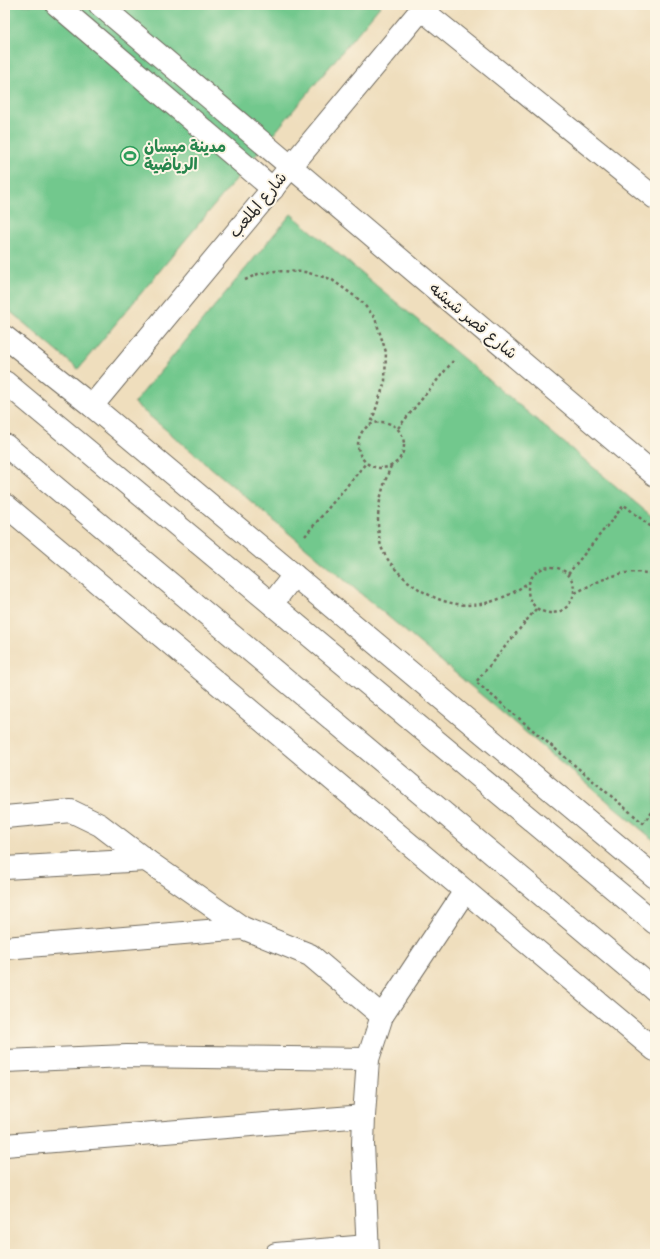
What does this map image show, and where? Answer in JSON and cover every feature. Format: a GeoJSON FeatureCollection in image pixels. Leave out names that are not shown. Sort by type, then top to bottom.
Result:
{"type":"FeatureCollection","features":[{"type":"Feature","properties":{"kind":"street"},"geometry":{"type":"LineString","coordinates":[[57,5],[273,188]]}},
{"type":"Feature","properties":{"kind":"street","name":"شارع قصر شيشه"},"geometry":{"type":"LineString","coordinates":[[100,5],[654,473]]}},
{"type":"Feature","properties":{"kind":"street"},"geometry":{"type":"LineString","coordinates":[[423,7],[655,198]]}},
{"type":"Feature","properties":{"kind":"street","name":"شارع الملعب"},"geometry":{"type":"LineString","coordinates":[[92,406],[423,7]]}},
{"type":"Feature","properties":{"kind":"street"},"geometry":{"type":"LineString","coordinates":[[5,337],[92,406],[655,877]]}},
{"type":"Feature","properties":{"kind":"street"},"geometry":{"type":"LineString","coordinates":[[5,382],[655,923]]}},
{"type":"Feature","properties":{"kind":"street"},"geometry":{"type":"LineString","coordinates":[[5,445],[655,990]]}},
{"type":"Feature","properties":{"kind":"street"},"geometry":{"type":"LineString","coordinates":[[5,505],[655,1050]]}},
{"type":"Feature","properties":{"kind":"street"},"geometry":{"type":"LineString","coordinates":[[272,604],[294,575]]}},
{"type":"Feature","properties":{"kind":"street"},"geometry":{"type":"LineString","coordinates":[[5,817],[71,811],[100,825],[146,860],[242,928],[310,956],[382,1016]]}},
{"type":"Feature","properties":{"kind":"street"},"geometry":{"type":"LineString","coordinates":[[5,868],[146,860]]}},
{"type":"Feature","properties":{"kind":"street"},"geometry":{"type":"LineString","coordinates":[[276,1254],[367,1250],[364,1116],[368,1059],[382,1016],[464,891]]}},
{"type":"Feature","properties":{"kind":"street"},"geometry":{"type":"LineString","coordinates":[[5,948],[242,928]]}},
{"type":"Feature","properties":{"kind":"street"},"geometry":{"type":"LineString","coordinates":[[5,1060],[128,1056],[368,1059]]}},
{"type":"Feature","properties":{"kind":"street"},"geometry":{"type":"LineString","coordinates":[[5,1145],[364,1116]]}},
{"type":"Feature","properties":{"kind":"path"},"geometry":{"type":"LineString","coordinates":[[245,280],[258,274],[275,271],[305,272],[331,280],[361,301],[375,318],[386,352],[385,381],[371,424]]}},
{"type":"Feature","properties":{"kind":"path"},"geometry":{"type":"LineString","coordinates":[[398,428],[453,361]]}},
{"type":"Feature","properties":{"kind":"path"},"geometry":{"type":"LineString","coordinates":[[383,421],[398,428],[402,435],[404,451],[400,458],[391,466],[380,468],[366,463],[361,458],[357,444],[363,430],[371,424],[383,421]]}},
{"type":"Feature","properties":{"kind":"path"},"geometry":{"type":"LineString","coordinates":[[305,536],[366,463]]}},
{"type":"Feature","properties":{"kind":"path"},"geometry":{"type":"LineString","coordinates":[[391,466],[377,512],[378,530],[382,548],[400,575],[414,586],[443,602],[471,605],[493,601],[529,582],[538,570],[545,567],[553,567],[561,569],[573,580],[574,593],[571,603],[558,613],[543,612],[536,608],[528,596],[529,582]]}},
{"type":"Feature","properties":{"kind":"path"},"geometry":{"type":"LineString","coordinates":[[568,574],[624,505],[655,530]]}},
{"type":"Feature","properties":{"kind":"path"},"geometry":{"type":"LineString","coordinates":[[574,593],[614,574],[630,571],[655,575]]}},
{"type":"Feature","properties":{"kind":"path"},"geometry":{"type":"LineString","coordinates":[[536,608],[476,682],[643,823],[655,809]]}},
{"type":"Feature","properties":{"kind":"green space","name":"مدينة ميسان الرياضية"},"geometry":{"type":"Polygon","coordinates":[[[5,5],[381,5],[78,369],[5,307],[5,5]]]}},
{"type":"Feature","properties":{"kind":"green space"},"geometry":{"type":"Polygon","coordinates":[[[291,214],[655,519],[655,841],[134,403],[291,214]]]}},
{"type":"Feature","properties":{"kind":"place","name":"مدينة ميسان الرياضية"},"geometry":{"type":"Point","coordinates":[130,156]}}]}
